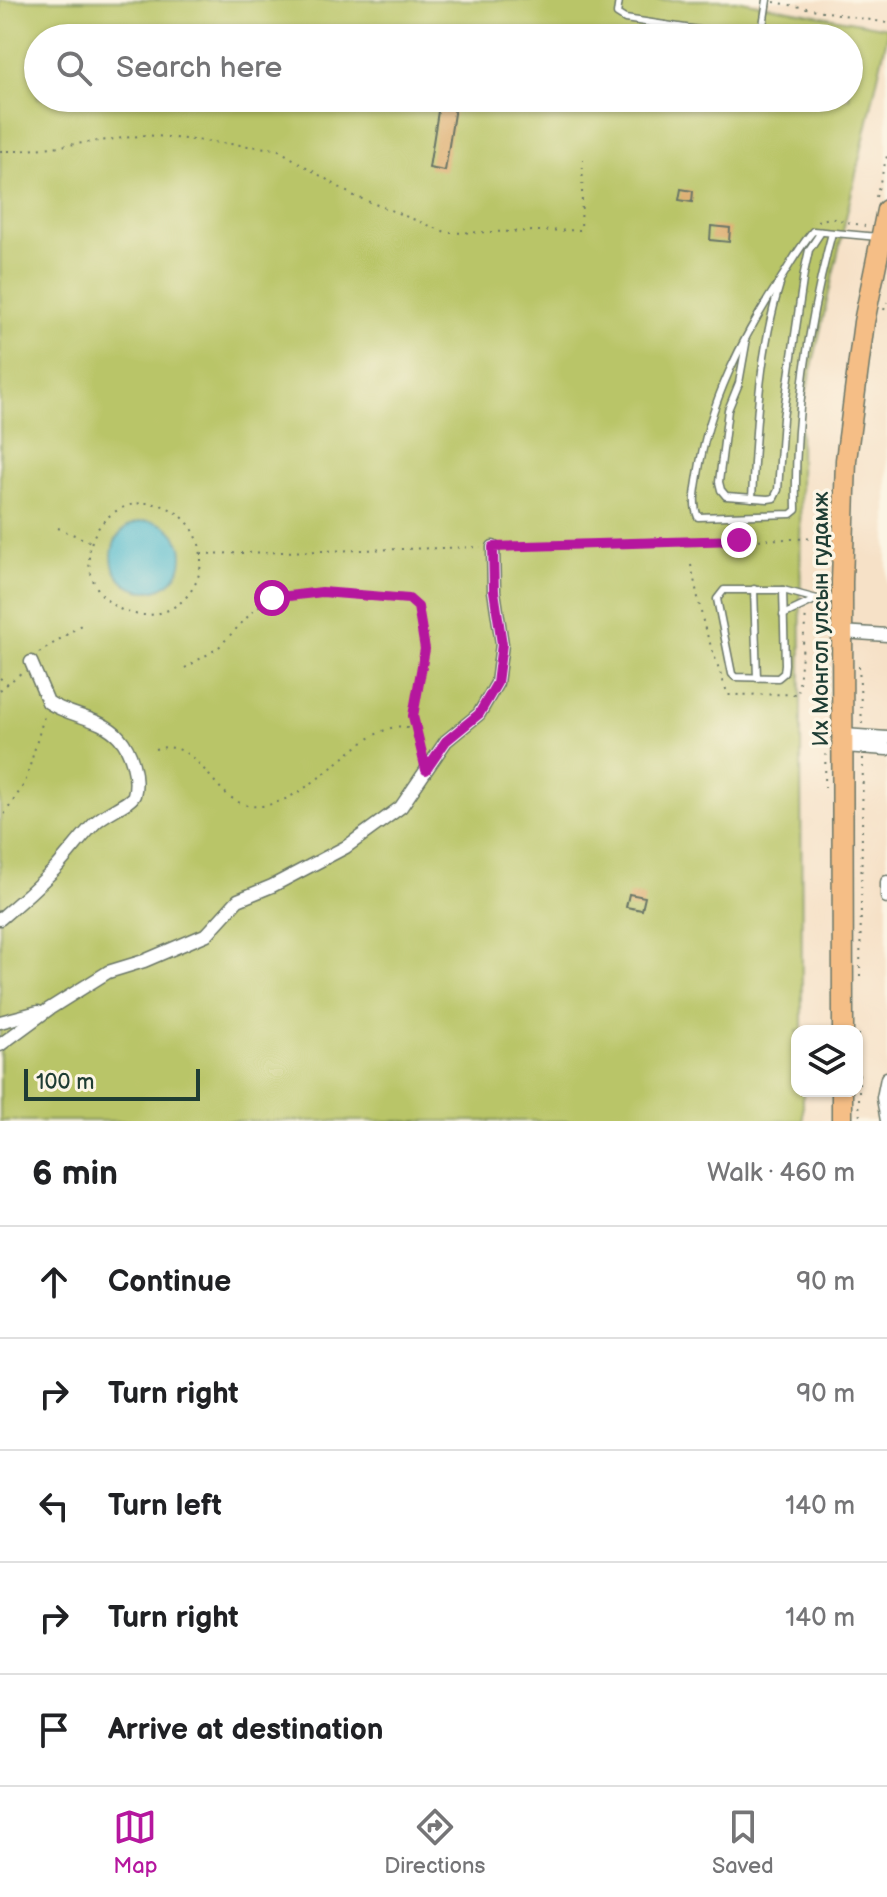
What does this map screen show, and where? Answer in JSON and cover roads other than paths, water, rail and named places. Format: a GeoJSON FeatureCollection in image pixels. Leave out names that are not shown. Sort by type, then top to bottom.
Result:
{"type":"FeatureCollection","features":[{"type":"Feature","properties":{"kind":"main road","name":"Их Монгол улсын гудамж"},"geometry":{"type":"LineString","coordinates":[[851,1025],[853,741],[842,632],[844,506],[849,436],[864,322],[887,210]]}},
{"type":"Feature","properties":{"kind":"main road"},"geometry":{"type":"LineString","coordinates":[[842,1097],[842,1121]]}},
{"type":"Feature","properties":{"kind":"street"},"geometry":{"type":"LineString","coordinates":[[0,1045],[108,972],[144,961],[207,934],[238,900],[272,886],[346,847],[401,807],[446,741],[479,714],[497,683],[502,644],[494,591],[493,547]]}},
{"type":"Feature","properties":{"kind":"street"},"geometry":{"type":"LineString","coordinates":[[842,632],[887,635]]}},
{"type":"Feature","properties":{"kind":"street"},"geometry":{"type":"LineString","coordinates":[[0,919],[35,890],[95,822],[112,809],[127,804],[133,796],[135,780],[131,754],[119,737],[104,725],[48,702],[31,662]]}},
{"type":"Feature","properties":{"kind":"street"},"geometry":{"type":"LineString","coordinates":[[853,741],[887,738]]}},
{"type":"Feature","properties":{"kind":"street"},"geometry":{"type":"LineString","coordinates":[[853,741],[887,749]]}},
{"type":"Feature","properties":{"kind":"street"},"geometry":{"type":"LineString","coordinates":[[887,882],[887,897]]}},
{"type":"Feature","properties":{"kind":"street"},"geometry":{"type":"LineString","coordinates":[[0,1022],[49,1009]]}},
{"type":"Feature","properties":{"kind":"street"},"geometry":{"type":"LineString","coordinates":[[887,1078],[883,1098],[887,1121]]}},
{"type":"Feature","properties":{"kind":"lane"},"geometry":{"type":"LineString","coordinates":[[619,0],[617,14],[625,19],[659,24]]}},
{"type":"Feature","properties":{"kind":"lane"},"geometry":{"type":"LineString","coordinates":[[763,24],[767,0]]}},
{"type":"Feature","properties":{"kind":"lane"},"geometry":{"type":"LineString","coordinates":[[832,233],[818,286],[800,410],[796,510],[791,514],[698,517],[694,504],[702,450],[728,370],[758,312],[804,241],[813,231],[881,238]]}},
{"type":"Feature","properties":{"kind":"lane"},"geometry":{"type":"LineString","coordinates":[[747,337],[739,383],[728,410],[719,482],[726,496],[774,498],[778,490],[783,418],[804,273],[809,250],[821,232]]}},
{"type":"Feature","properties":{"kind":"lane"},"geometry":{"type":"LineString","coordinates":[[752,498],[756,427],[768,323],[782,277]]}},
{"type":"Feature","properties":{"kind":"lane"},"geometry":{"type":"LineString","coordinates":[[754,589],[757,678]]}},
{"type":"Feature","properties":{"kind":"lane"},"geometry":{"type":"LineString","coordinates":[[783,590],[784,673],[778,678],[735,677],[717,599],[724,590],[783,590],[817,599],[843,599]]}},
{"type":"Feature","properties":{"kind":"lane"},"geometry":{"type":"LineString","coordinates":[[783,615],[817,599]]}},
{"type":"Feature","properties":{"kind":"water"},"geometry":{"type":"Polygon","coordinates":[[[147,521],[172,531],[182,556],[172,581],[147,591],[122,581],[112,556],[122,531],[147,521]]]}}]}
